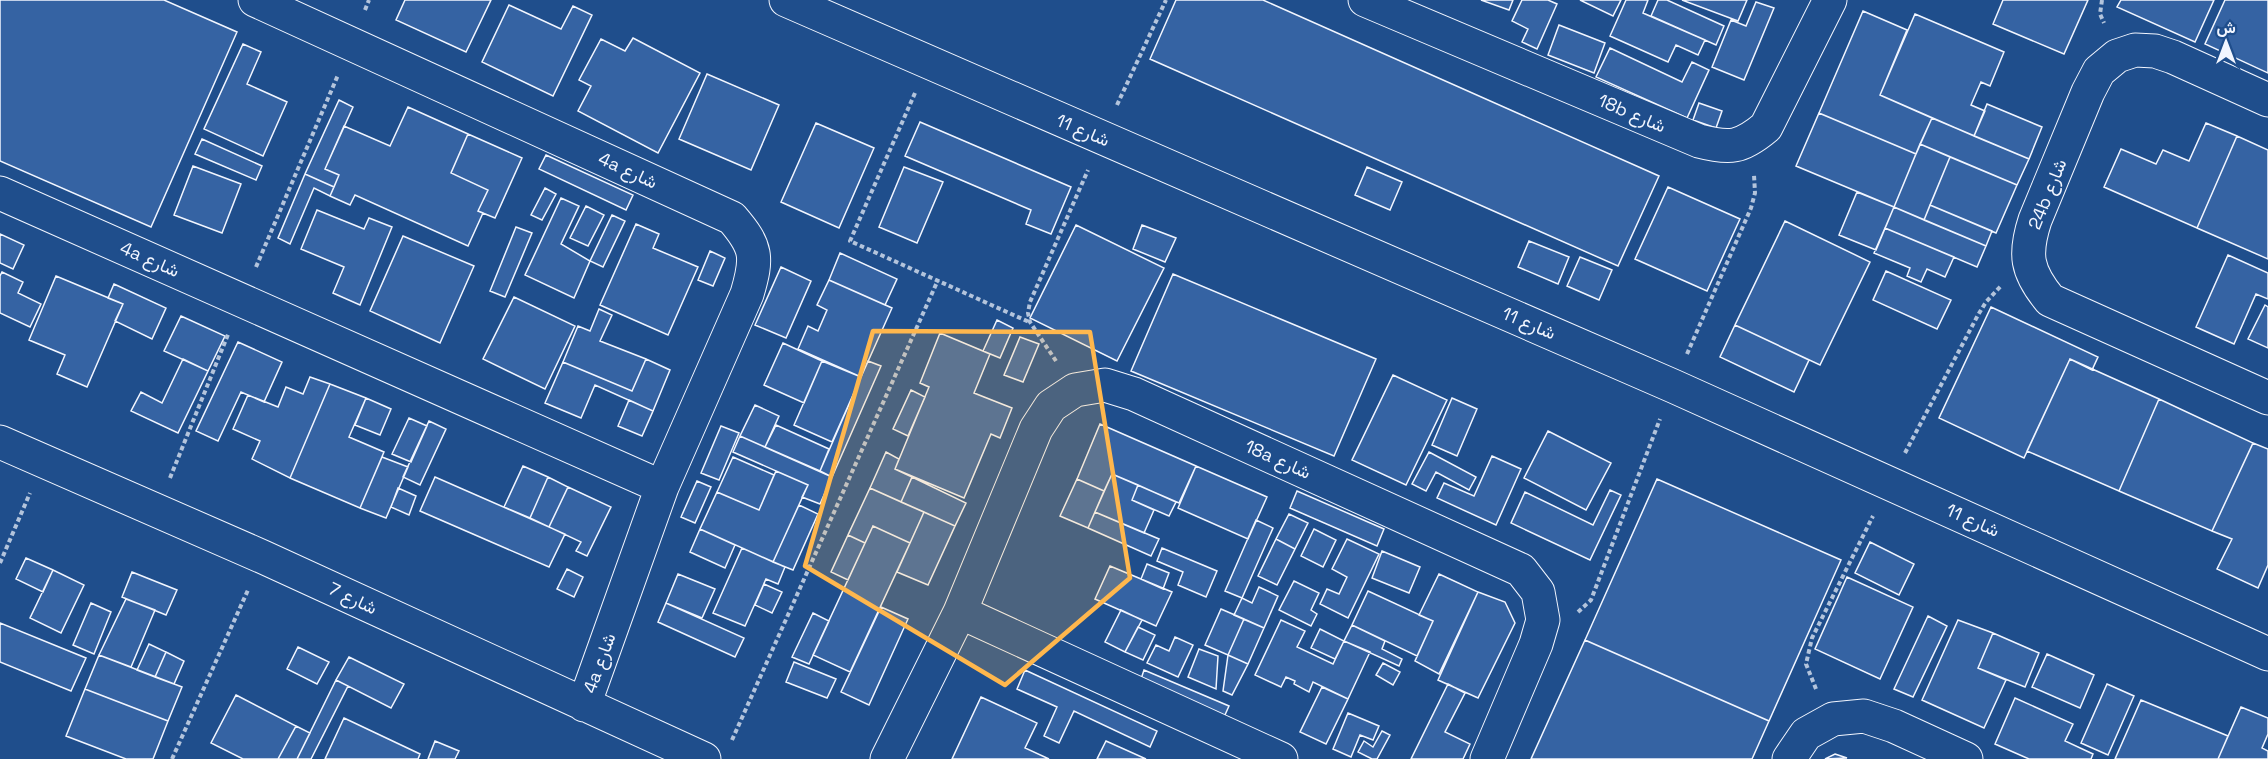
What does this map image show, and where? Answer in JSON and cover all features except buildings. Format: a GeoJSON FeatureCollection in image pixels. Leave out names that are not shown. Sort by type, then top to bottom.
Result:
{"type":"FeatureCollection","features":[{"type":"Feature","properties":{"kind":"street","name":"4a شارع"},"geometry":{"type":"LineString","coordinates":[[255,0],[732,218],[750,239],[755,267],[747,294],[662,487],[584,705]]}},
{"type":"Feature","properties":{"kind":"street","name":"شارع 11"},"geometry":{"type":"LineString","coordinates":[[786,0],[1673,386],[2268,654]]}},
{"type":"Feature","properties":{"kind":"street","name":"18b شارع"},"geometry":{"type":"LineString","coordinates":[[1365,0],[1699,141],[1724,147],[1749,141]]}},
{"type":"Feature","properties":{"kind":"street"},"geometry":{"type":"LineString","coordinates":[[1749,141],[1766,127],[1777,108],[1830,0]]}},
{"type":"Feature","properties":{"kind":"street","name":"24b شارع"},"geometry":{"type":"LineString","coordinates":[[2028,261],[2029,240],[2036,220],[2088,92],[2099,71],[2117,56],[2136,50],[2155,51],[2268,100]]}},
{"type":"Feature","properties":{"kind":"street","name":"4a شارع"},"geometry":{"type":"LineString","coordinates":[[0,193],[662,487]]}},
{"type":"Feature","properties":{"kind":"street"},"geometry":{"type":"LineString","coordinates":[[2028,261],[2036,282],[2050,300],[2268,399]]}},
{"type":"Feature","properties":{"kind":"street","name":"18a شارع"},"geometry":{"type":"LineString","coordinates":[[887,759],[960,612],[1036,429],[1051,406],[1075,390],[1105,385],[1134,394],[1521,570],[1538,592],[1543,620],[1536,644],[1487,759]]}},
{"type":"Feature","properties":{"kind":"street","name":"شارع 7"},"geometry":{"type":"LineString","coordinates":[[0,442],[263,557],[584,705],[716,754]]}},
{"type":"Feature","properties":{"kind":"street"},"geometry":{"type":"LineString","coordinates":[[960,612],[1281,759]]}},
{"type":"Feature","properties":{"kind":"street"},"geometry":{"type":"LineString","coordinates":[[1788,759],[1806,734],[1833,719],[1864,716],[1894,726],[1966,759]]}},
{"type":"Feature","properties":{"kind":"path"},"geometry":{"type":"LineString","coordinates":[[156,512],[242,300],[369,0]]}},
{"type":"Feature","properties":{"kind":"path"},"geometry":{"type":"LineString","coordinates":[[1075,390],[1030,322],[1028,313],[1030,302],[1101,138],[1166,0]]}},
{"type":"Feature","properties":{"kind":"path"},"geometry":{"type":"LineString","coordinates":[[928,63],[849,241],[1030,322]]}},
{"type":"Feature","properties":{"kind":"path"},"geometry":{"type":"LineString","coordinates":[[1543,620],[1578,612],[1591,600],[1673,386],[1755,194],[1749,141]]}},
{"type":"Feature","properties":{"kind":"path"},"geometry":{"type":"LineString","coordinates":[[1833,719],[1814,685],[1806,664],[1812,638],[1889,482],[1986,302],[2028,261]]}},
{"type":"Feature","properties":{"kind":"path"},"geometry":{"type":"LineString","coordinates":[[716,754],[938,280]]}},
{"type":"Feature","properties":{"kind":"path"},"geometry":{"type":"LineString","coordinates":[[0,563],[44,462]]}},
{"type":"Feature","properties":{"kind":"path"},"geometry":{"type":"LineString","coordinates":[[172,759],[263,557]]}},
{"type":"Feature","properties":{"kind":"highlighted area"},"geometry":{"type":"Polygon","coordinates":[[[873,331],[1090,332],[1130,578],[1005,685],[805,566],[873,331]]]}}]}
